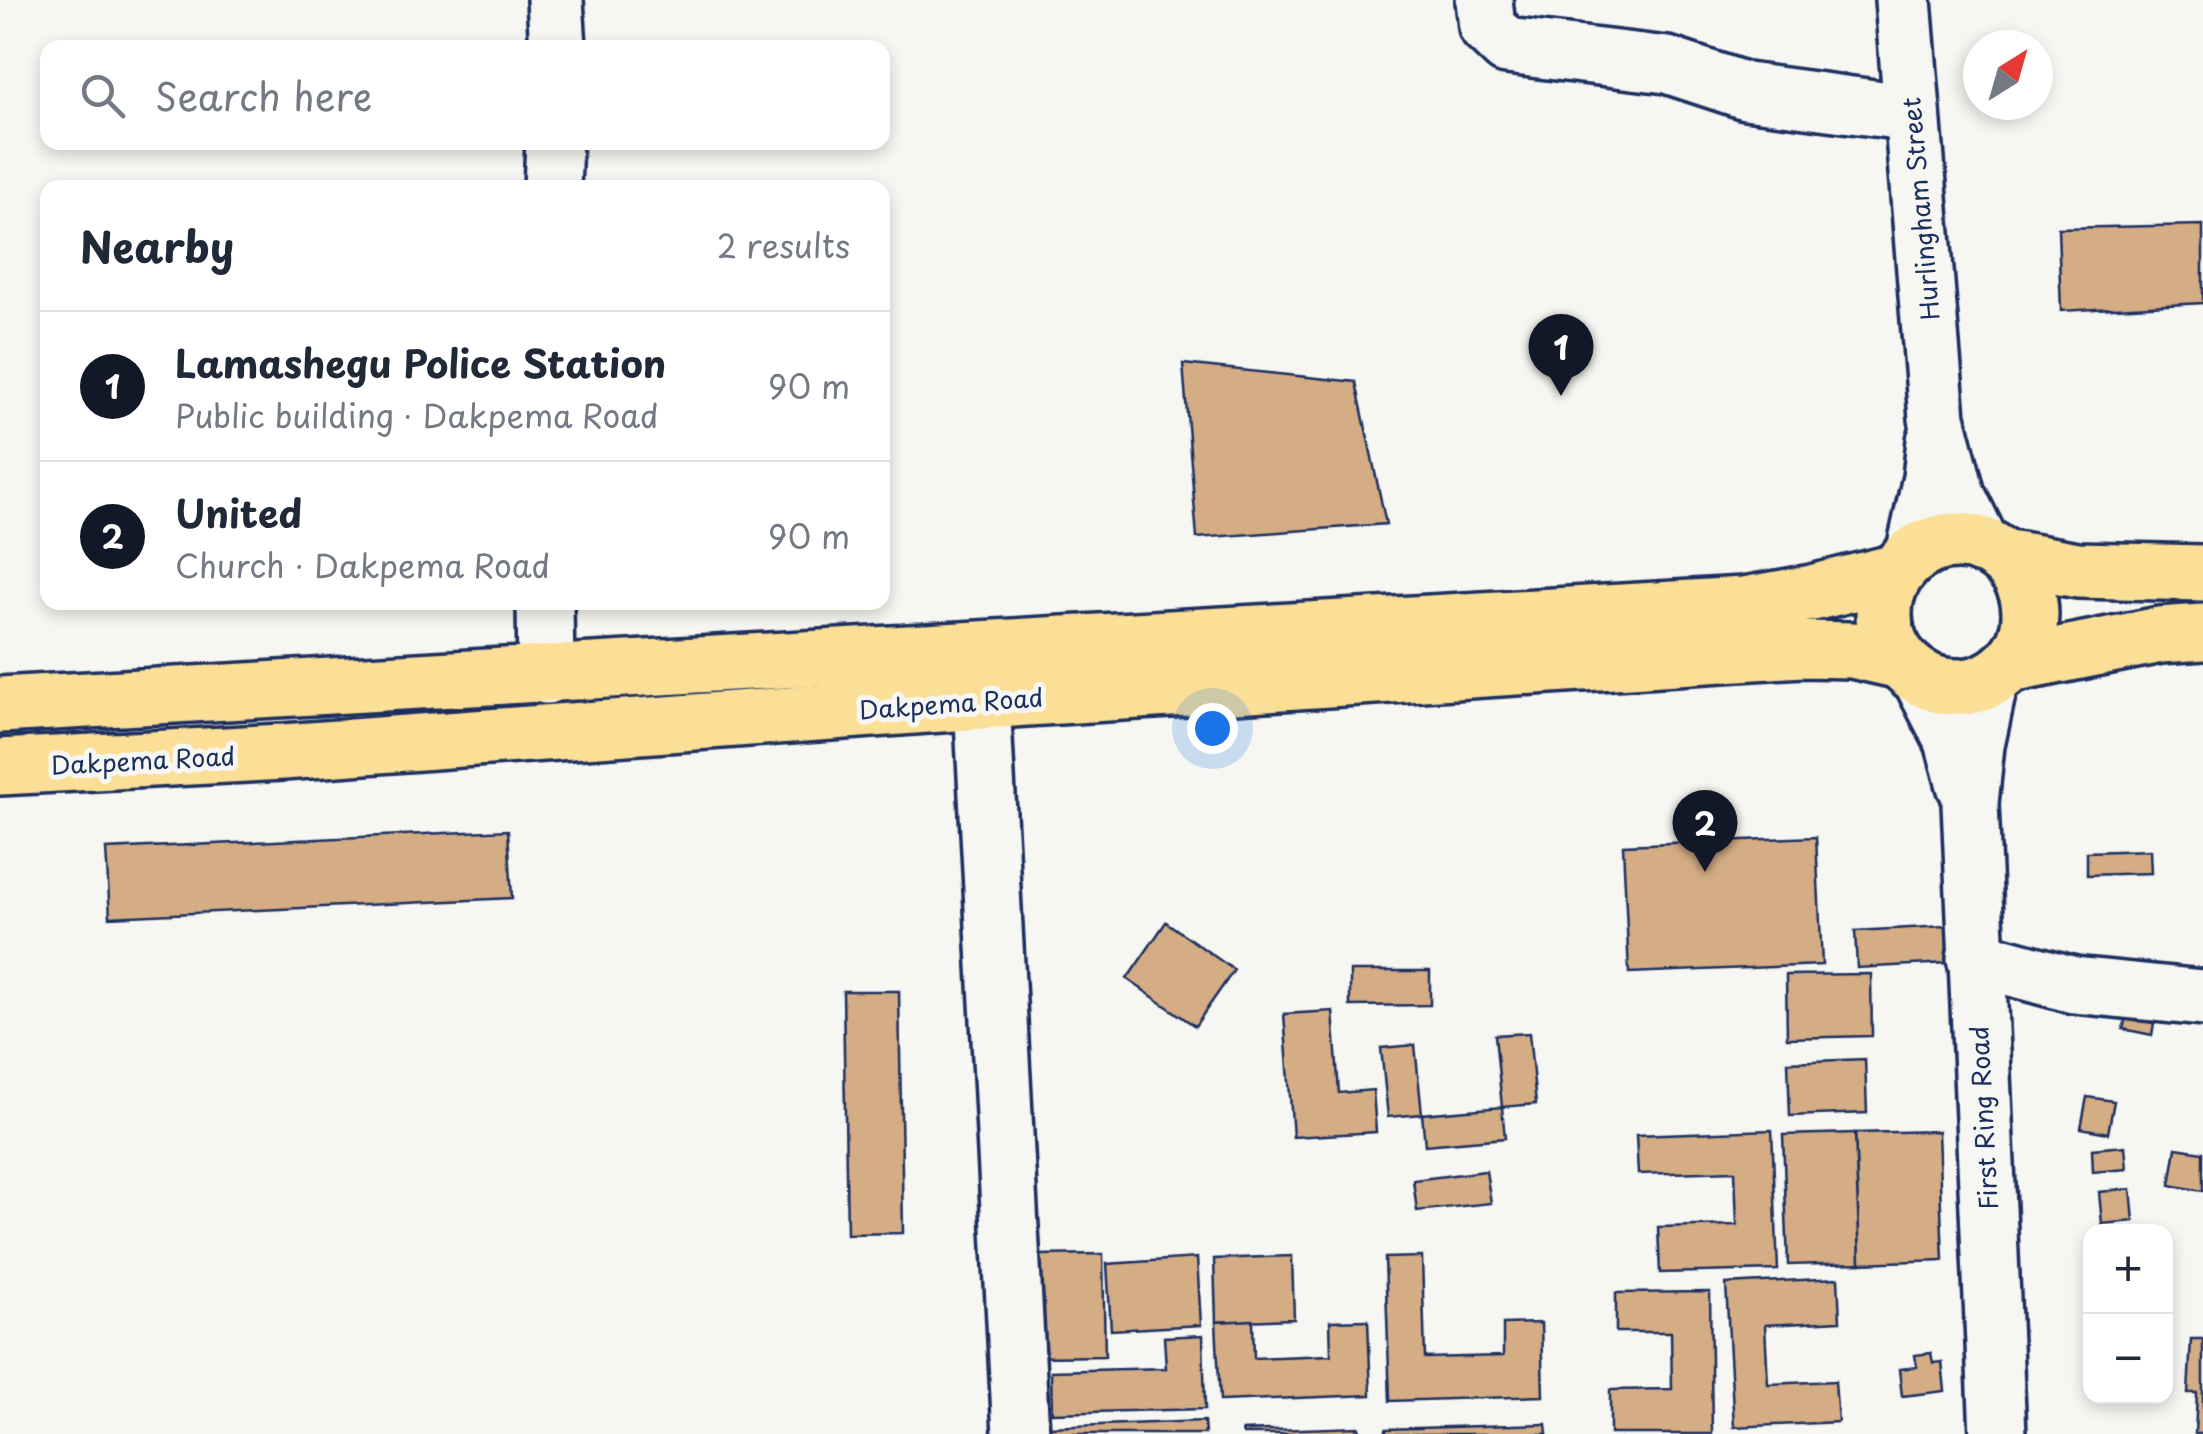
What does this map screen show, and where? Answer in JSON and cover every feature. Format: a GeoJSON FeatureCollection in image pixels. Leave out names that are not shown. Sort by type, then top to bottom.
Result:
{"type":"FeatureCollection","features":[{"type":"Feature","properties":{"kind":"highway"},"geometry":{"type":"LineString","coordinates":[[2203,573],[2078,570],[1958,541],[1935,544],[1905,563],[1886,593],[1883,617],[1889,640],[1911,669],[1967,687],[2000,673],[2160,635],[2203,632]]}},
{"type":"Feature","properties":{"kind":"highway"},"geometry":{"type":"LineString","coordinates":[[1993,552],[2019,576],[2028,598],[2030,622],[2024,646],[2000,673]]}},
{"type":"Feature","properties":{"kind":"highway","name":"Dakpema Road"},"geometry":{"type":"LineString","coordinates":[[0,705],[1744,605],[1812,593],[1905,563]]}},
{"type":"Feature","properties":{"kind":"highway","name":"Dakpema Road"},"geometry":{"type":"LineString","coordinates":[[0,767],[283,752],[982,700],[1802,650],[1852,650],[1911,669]]}},
{"type":"Feature","properties":{"kind":"street"},"geometry":{"type":"LineString","coordinates":[[554,0],[557,40]]}},
{"type":"Feature","properties":{"kind":"street"},"geometry":{"type":"LineString","coordinates":[[1484,0],[1486,27],[1507,46],[1666,65],[1746,90],[1912,114]]}},
{"type":"Feature","properties":{"kind":"street","name":"Hurlingham Street"},"geometry":{"type":"LineString","coordinates":[[1903,0],[1937,418],[1956,494],[1993,552]]}},
{"type":"Feature","properties":{"kind":"street"},"geometry":{"type":"LineString","coordinates":[[552,180],[554,150]]}},
{"type":"Feature","properties":{"kind":"street","name":"Hurlingham Street"},"geometry":{"type":"LineString","coordinates":[[1905,563],[1931,478],[1937,418]]}},
{"type":"Feature","properties":{"kind":"street"},"geometry":{"type":"LineString","coordinates":[[545,610],[546,676]]}},
{"type":"Feature","properties":{"kind":"street","name":"First Ring Road"},"geometry":{"type":"LineString","coordinates":[[1911,669],[1953,741],[1970,803]]}},
{"type":"Feature","properties":{"kind":"street","name":"First Ring Road"},"geometry":{"type":"LineString","coordinates":[[1998,1434],[1970,803],[1979,728],[2000,673]]}},
{"type":"Feature","properties":{"kind":"street"},"geometry":{"type":"LineString","coordinates":[[982,700],[1021,1434]]}},
{"type":"Feature","properties":{"kind":"street"},"geometry":{"type":"LineString","coordinates":[[1975,958],[2074,985],[2203,998]]}},
{"type":"Feature","properties":{"kind":"building"},"geometry":{"type":"Polygon","coordinates":[[[2203,225],[2203,303],[2061,311],[2058,228],[2203,225]]]}},
{"type":"Feature","properties":{"kind":"building"},"geometry":{"type":"Polygon","coordinates":[[[1183,364],[1356,382],[1386,524],[1197,538],[1183,364]]]}},
{"type":"Feature","properties":{"kind":"building"},"geometry":{"type":"Polygon","coordinates":[[[508,830],[512,898],[110,917],[106,849],[508,830]]]}},
{"type":"Feature","properties":{"kind":"building"},"geometry":{"type":"Polygon","coordinates":[[[1816,837],[1822,965],[1629,973],[1623,845],[1816,837]]]}},
{"type":"Feature","properties":{"kind":"building"},"geometry":{"type":"Polygon","coordinates":[[[2150,850],[2151,873],[2087,875],[2087,852],[2150,850]]]}},
{"type":"Feature","properties":{"kind":"building"},"geometry":{"type":"Polygon","coordinates":[[[1166,922],[1234,970],[1195,1026],[1127,979],[1166,922]]]}},
{"type":"Feature","properties":{"kind":"building"},"geometry":{"type":"Polygon","coordinates":[[[1946,926],[1948,963],[1857,968],[1855,931],[1946,926]]]}},
{"type":"Feature","properties":{"kind":"building"},"geometry":{"type":"Polygon","coordinates":[[[1350,971],[1430,971],[1430,1005],[1350,1006],[1350,971]]]}},
{"type":"Feature","properties":{"kind":"building"},"geometry":{"type":"Polygon","coordinates":[[[1871,974],[1872,1036],[1787,1038],[1786,975],[1871,974]]]}},
{"type":"Feature","properties":{"kind":"building"},"geometry":{"type":"Polygon","coordinates":[[[843,991],[899,991],[903,1233],[847,1234],[843,991]]]}},
{"type":"Feature","properties":{"kind":"building"},"geometry":{"type":"Polygon","coordinates":[[[1333,1011],[1339,1093],[1373,1090],[1376,1132],[1293,1137],[1284,1014],[1333,1011]]]}},
{"type":"Feature","properties":{"kind":"building"},"geometry":{"type":"Polygon","coordinates":[[[2126,1017],[2154,1023],[2152,1035],[2123,1029],[2126,1017]]]}},
{"type":"Feature","properties":{"kind":"building"},"geometry":{"type":"Polygon","coordinates":[[[1529,1033],[1536,1104],[1502,1107],[1495,1035],[1529,1033]]]}},
{"type":"Feature","properties":{"kind":"building"},"geometry":{"type":"Polygon","coordinates":[[[1415,1045],[1422,1114],[1388,1117],[1381,1048],[1415,1045]]]}},
{"type":"Feature","properties":{"kind":"building"},"geometry":{"type":"Polygon","coordinates":[[[1865,1059],[1867,1113],[1790,1116],[1788,1062],[1865,1059]]]}},
{"type":"Feature","properties":{"kind":"building"},"geometry":{"type":"Polygon","coordinates":[[[2087,1097],[2114,1101],[2108,1133],[2081,1128],[2087,1097]]]}},
{"type":"Feature","properties":{"kind":"building"},"geometry":{"type":"Polygon","coordinates":[[[1502,1107],[1505,1138],[1425,1145],[1422,1114],[1502,1107]]]}},
{"type":"Feature","properties":{"kind":"building"},"geometry":{"type":"Polygon","coordinates":[[[1772,1130],[1778,1270],[1660,1273],[1658,1227],[1737,1225],[1735,1171],[1638,1174],[1636,1135],[1772,1130]]]}},
{"type":"Feature","properties":{"kind":"building"},"geometry":{"type":"Polygon","coordinates":[[[1938,1131],[1943,1260],[1860,1263],[1855,1133],[1938,1131]]]}},
{"type":"Feature","properties":{"kind":"building"},"geometry":{"type":"Polygon","coordinates":[[[1855,1133],[1860,1263],[1788,1265],[1783,1135],[1855,1133]]]}},
{"type":"Feature","properties":{"kind":"building"},"geometry":{"type":"Polygon","coordinates":[[[2125,1146],[2127,1169],[2093,1172],[2092,1149],[2125,1146]]]}},
{"type":"Feature","properties":{"kind":"building"},"geometry":{"type":"Polygon","coordinates":[[[2176,1148],[2203,1152],[2203,1191],[2170,1185],[2176,1148]]]}},
{"type":"Feature","properties":{"kind":"building"},"geometry":{"type":"Polygon","coordinates":[[[1486,1171],[1491,1203],[1417,1211],[1413,1180],[1486,1171]]]}},
{"type":"Feature","properties":{"kind":"building"},"geometry":{"type":"Polygon","coordinates":[[[2131,1189],[2134,1221],[2102,1224],[2099,1192],[2131,1189]]]}},
{"type":"Feature","properties":{"kind":"building"},"geometry":{"type":"Polygon","coordinates":[[[1103,1254],[1105,1356],[1039,1357],[1037,1255],[1103,1254]]]}},
{"type":"Feature","properties":{"kind":"building"},"geometry":{"type":"Polygon","coordinates":[[[1292,1256],[1294,1319],[1216,1322],[1214,1259],[1292,1256]]]}},
{"type":"Feature","properties":{"kind":"building"},"geometry":{"type":"Polygon","coordinates":[[[1422,1257],[1425,1358],[1503,1356],[1503,1324],[1541,1323],[1543,1396],[1390,1401],[1385,1258],[1422,1257]]]}},
{"type":"Feature","properties":{"kind":"building"},"geometry":{"type":"Polygon","coordinates":[[[1197,1258],[1201,1325],[1111,1330],[1107,1264],[1197,1258]]]}},
{"type":"Feature","properties":{"kind":"building"},"geometry":{"type":"Polygon","coordinates":[[[1838,1278],[1840,1321],[1765,1325],[1768,1384],[1835,1381],[1838,1422],[1734,1427],[1726,1284],[1838,1278]]]}},
{"type":"Feature","properties":{"kind":"building"},"geometry":{"type":"Polygon","coordinates":[[[1710,1292],[1712,1434],[1610,1434],[1610,1390],[1672,1389],[1671,1332],[1616,1332],[1616,1293],[1710,1292]]]}},
{"type":"Feature","properties":{"kind":"building"},"geometry":{"type":"Polygon","coordinates":[[[1253,1320],[1254,1358],[1331,1355],[1330,1321],[1368,1320],[1371,1395],[1220,1401],[1216,1322],[1253,1320]]]}},
{"type":"Feature","properties":{"kind":"building"},"geometry":{"type":"Polygon","coordinates":[[[1203,1335],[1205,1409],[1052,1413],[1051,1371],[1166,1368],[1164,1337],[1203,1335]]]}},
{"type":"Feature","properties":{"kind":"building"},"geometry":{"type":"Polygon","coordinates":[[[2191,1339],[2203,1339],[2203,1434],[2195,1434],[2197,1393],[2188,1393],[2191,1339]]]}},
{"type":"Feature","properties":{"kind":"building"},"geometry":{"type":"Polygon","coordinates":[[[1931,1353],[1933,1363],[1942,1362],[1945,1391],[1902,1396],[1899,1369],[1917,1367],[1915,1355],[1931,1353]]]}},
{"type":"Feature","properties":{"kind":"building"},"geometry":{"type":"Polygon","coordinates":[[[1204,1421],[1205,1434],[1050,1434],[1049,1427],[1204,1421]]]}},
{"type":"Feature","properties":{"kind":"building"},"geometry":{"type":"Polygon","coordinates":[[[1546,1424],[1547,1434],[1386,1434],[1386,1429],[1546,1424]]]}},
{"type":"Feature","properties":{"kind":"building"},"geometry":{"type":"Polygon","coordinates":[[[1359,1427],[1359,1434],[1242,1431],[1359,1427]]]}},
{"type":"Feature","properties":{"kind":"place","name":"Lamashegu Police Station"},"geometry":{"type":"Point","coordinates":[1561,396]}},
{"type":"Feature","properties":{"kind":"place","name":"United"},"geometry":{"type":"Point","coordinates":[1705,872]}}]}
